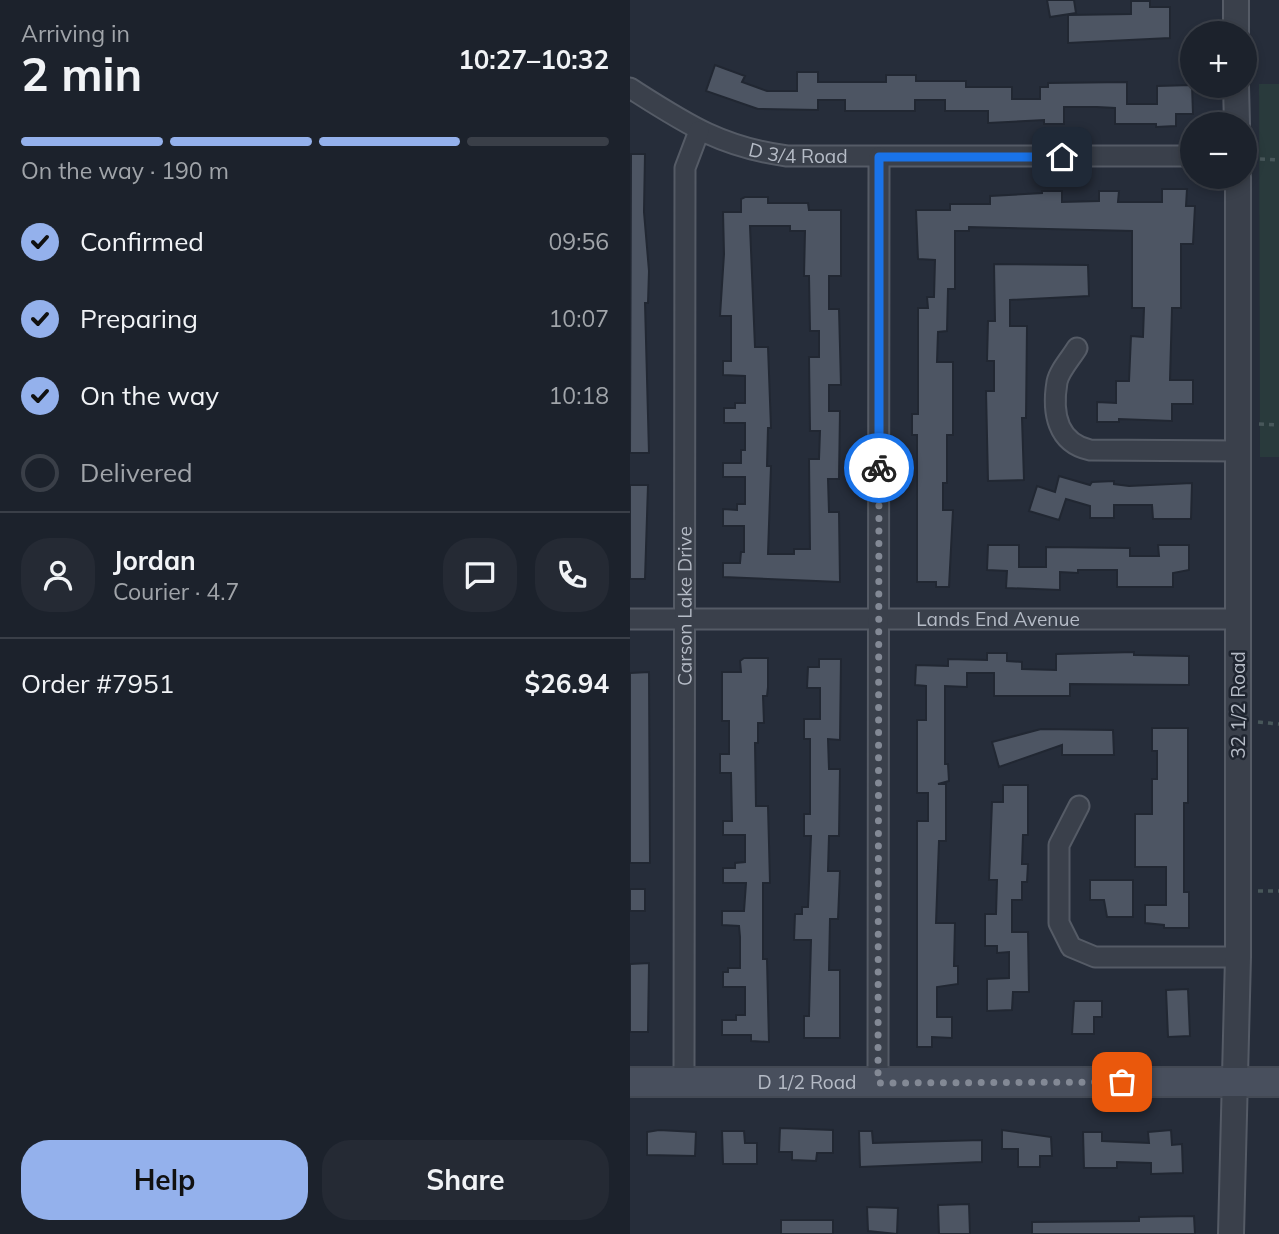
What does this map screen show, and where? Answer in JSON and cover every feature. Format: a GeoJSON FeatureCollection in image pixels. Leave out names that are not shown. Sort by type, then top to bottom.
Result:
{"type":"FeatureCollection","features":[{"type":"Feature","properties":{"kind":"main road","name":"D 1/2 Road"},"geometry":{"type":"LineString","coordinates":[[630,1082],[1279,1082]]}},
{"type":"Feature","properties":{"kind":"street"},"geometry":{"type":"LineString","coordinates":[[1236,0],[1236,21]]}},
{"type":"Feature","properties":{"kind":"street","name":"D 3/4 Road"},"geometry":{"type":"LineString","coordinates":[[630,88],[699,131],[764,152],[879,157],[1180,156]]}},
{"type":"Feature","properties":{"kind":"street","name":"Carson Lake Drive"},"geometry":{"type":"LineString","coordinates":[[684,1082],[685,168],[699,131]]}},
{"type":"Feature","properties":{"kind":"street"},"geometry":{"type":"LineString","coordinates":[[878,1083],[879,157]]}},
{"type":"Feature","properties":{"kind":"street","name":"32 1/2 Road"},"geometry":{"type":"LineString","coordinates":[[1231,1234],[1238,957],[1238,189]]}},
{"type":"Feature","properties":{"kind":"street"},"geometry":{"type":"LineString","coordinates":[[1077,348],[1057,380],[1058,424],[1074,444],[1090,450],[1239,451]]}},
{"type":"Feature","properties":{"kind":"street","name":"Lands End Avenue"},"geometry":{"type":"LineString","coordinates":[[630,619],[1238,620]]}},
{"type":"Feature","properties":{"kind":"street"},"geometry":{"type":"LineString","coordinates":[[1079,806],[1059,845],[1059,923],[1060,932],[1070,947],[1095,957],[1238,957]]}},
{"type":"Feature","properties":{"kind":"path"},"geometry":{"type":"LineString","coordinates":[[1260,159],[1279,160]]}},
{"type":"Feature","properties":{"kind":"path"},"geometry":{"type":"LineString","coordinates":[[1259,424],[1279,425]]}},
{"type":"Feature","properties":{"kind":"path"},"geometry":{"type":"LineString","coordinates":[[1258,722],[1278,722]]}},
{"type":"Feature","properties":{"kind":"path"},"geometry":{"type":"LineString","coordinates":[[1258,891],[1279,891]]}},
{"type":"Feature","properties":{"kind":"shaded area"},"geometry":{"type":"Polygon","coordinates":[[[1259,84],[1279,84],[1279,457],[1260,457],[1259,84]]]}},
{"type":"Feature","properties":{"kind":"building"},"geometry":{"type":"Polygon","coordinates":[[[1047,0],[1074,0],[1076,13],[1050,17],[1047,0]]]}},
{"type":"Feature","properties":{"kind":"building"},"geometry":{"type":"Polygon","coordinates":[[[1131,1],[1150,1],[1150,7],[1170,7],[1170,38],[1068,43],[1068,15],[1131,14],[1131,1]]]}},
{"type":"Feature","properties":{"kind":"building"},"geometry":{"type":"Polygon","coordinates":[[[715,65],[745,76],[742,82],[767,91],[797,91],[797,72],[818,72],[818,82],[886,82],[886,75],[916,75],[916,81],[966,81],[966,87],[1012,87],[1012,99],[1040,99],[1040,87],[1048,87],[1048,83],[1127,82],[1127,104],[1157,104],[1157,86],[1180,85],[1180,98],[1192,98],[1193,112],[1176,114],[1176,126],[1115,124],[1115,108],[1097,107],[1064,107],[1064,124],[1044,124],[1044,120],[988,123],[988,111],[945,111],[945,100],[915,100],[915,111],[845,111],[845,100],[818,100],[818,110],[758,109],[706,91],[715,65]]]}},
{"type":"Feature","properties":{"kind":"building"},"geometry":{"type":"Polygon","coordinates":[[[631,154],[645,154],[644,212],[649,271],[648,303],[645,303],[649,453],[630,453],[631,154]]]}},
{"type":"Feature","properties":{"kind":"building"},"geometry":{"type":"Polygon","coordinates":[[[1162,189],[1187,189],[1186,206],[1195,206],[1193,244],[1181,244],[1181,308],[1172,308],[1170,380],[1193,380],[1193,404],[1172,404],[1172,421],[1119,419],[1119,422],[1097,422],[1097,402],[1116,403],[1116,381],[1129,381],[1131,336],[1143,337],[1144,308],[1132,308],[1132,231],[969,227],[969,231],[955,231],[955,289],[948,289],[947,331],[938,332],[937,362],[953,362],[953,435],[947,435],[947,483],[943,483],[943,510],[953,510],[949,587],[936,587],[936,582],[917,582],[917,435],[912,435],[912,414],[918,414],[918,308],[928,308],[927,297],[934,297],[935,260],[918,259],[916,210],[950,210],[950,204],[990,204],[990,196],[1042,191],[1062,191],[1062,202],[1099,201],[1099,191],[1119,191],[1118,202],[1162,202],[1162,189]]]}},
{"type":"Feature","properties":{"kind":"building"},"geometry":{"type":"Polygon","coordinates":[[[768,197],[768,203],[808,203],[809,210],[841,210],[841,276],[829,276],[829,309],[839,309],[841,385],[829,385],[829,411],[840,411],[839,479],[828,479],[829,512],[839,512],[840,582],[723,577],[723,563],[740,563],[741,552],[744,552],[744,526],[723,526],[723,509],[737,510],[737,504],[745,504],[745,477],[723,477],[723,463],[741,463],[741,450],[745,450],[745,423],[724,423],[724,408],[735,408],[735,403],[745,403],[745,376],[723,375],[723,361],[731,361],[731,316],[720,316],[724,254],[723,212],[741,212],[741,199],[768,197]],[[750,226],[755,347],[768,347],[771,428],[768,428],[767,466],[771,466],[768,554],[794,554],[794,549],[810,549],[809,459],[819,459],[820,431],[810,431],[809,357],[819,357],[819,331],[810,331],[809,276],[804,276],[805,231],[790,231],[790,226],[750,226]]]}},
{"type":"Feature","properties":{"kind":"building"},"geometry":{"type":"Polygon","coordinates":[[[994,264],[1088,265],[1089,296],[1010,300],[1010,326],[1027,326],[1026,418],[1022,418],[1024,480],[988,481],[986,391],[994,391],[994,361],[987,361],[988,321],[995,321],[994,264]]]}},
{"type":"Feature","properties":{"kind":"building"},"geometry":{"type":"Polygon","coordinates":[[[1059,476],[1090,485],[1092,482],[1114,481],[1114,484],[1129,486],[1192,483],[1191,519],[1153,519],[1152,505],[1114,505],[1114,518],[1090,518],[1090,506],[1066,499],[1059,520],[1029,511],[1037,486],[1055,492],[1059,476]]]}},
{"type":"Feature","properties":{"kind":"building"},"geometry":{"type":"Polygon","coordinates":[[[630,485],[648,485],[645,579],[630,579],[630,485]]]}},
{"type":"Feature","properties":{"kind":"building"},"geometry":{"type":"Polygon","coordinates":[[[988,545],[1019,545],[1019,567],[1046,567],[1046,547],[1130,548],[1130,556],[1159,556],[1158,545],[1189,545],[1189,570],[1173,573],[1173,587],[1117,587],[1117,570],[1078,570],[1078,573],[1060,572],[1060,590],[1006,588],[1007,571],[987,570],[988,545]]]}},
{"type":"Feature","properties":{"kind":"building"},"geometry":{"type":"Polygon","coordinates":[[[1134,652],[1134,655],[1189,656],[1189,685],[1070,684],[1070,696],[994,696],[994,673],[967,673],[967,687],[945,686],[945,764],[948,764],[949,781],[938,784],[946,784],[946,841],[939,841],[936,923],[955,923],[954,966],[958,966],[958,984],[937,987],[937,1017],[952,1017],[952,1038],[932,1037],[932,1047],[917,1047],[917,821],[928,821],[928,793],[917,793],[917,720],[926,720],[926,686],[915,685],[916,665],[948,666],[948,659],[987,660],[987,653],[1007,653],[1007,661],[1022,662],[1022,669],[1056,670],[1056,654],[1134,652]]]}},
{"type":"Feature","properties":{"kind":"building"},"geometry":{"type":"Polygon","coordinates":[[[744,658],[768,658],[767,696],[763,696],[764,723],[758,723],[758,743],[755,743],[756,806],[768,806],[770,883],[763,883],[763,959],[767,959],[769,1042],[751,1041],[751,1035],[722,1035],[722,1020],[736,1020],[736,1015],[745,1015],[745,987],[723,987],[723,972],[728,972],[728,968],[740,968],[740,937],[739,926],[722,925],[722,911],[744,911],[746,883],[723,883],[723,868],[735,868],[735,863],[745,862],[745,835],[723,835],[723,821],[732,821],[731,773],[720,773],[720,754],[729,754],[729,721],[722,721],[722,672],[741,672],[740,661],[744,658]]]}},
{"type":"Feature","properties":{"kind":"building"},"geometry":{"type":"Polygon","coordinates":[[[819,659],[841,659],[840,740],[828,739],[829,769],[840,769],[839,836],[829,836],[828,871],[840,871],[838,919],[830,919],[829,970],[840,970],[840,1038],[804,1038],[804,1016],[809,1016],[811,940],[794,940],[795,914],[802,914],[802,907],[808,907],[811,836],[804,836],[804,814],[810,814],[810,739],[804,739],[804,719],[820,719],[820,688],[807,688],[808,667],[819,667],[819,659]]]}},
{"type":"Feature","properties":{"kind":"building"},"geometry":{"type":"Polygon","coordinates":[[[649,672],[650,863],[630,863],[630,673],[649,672]]]}},
{"type":"Feature","properties":{"kind":"building"},"geometry":{"type":"Polygon","coordinates":[[[1152,728],[1188,728],[1188,803],[1184,803],[1184,892],[1189,892],[1189,928],[1164,928],[1164,925],[1145,923],[1145,905],[1166,905],[1166,867],[1135,867],[1135,814],[1152,814],[1152,779],[1157,779],[1157,751],[1152,751],[1152,728]]]}},
{"type":"Feature","properties":{"kind":"building"},"geometry":{"type":"Polygon","coordinates":[[[1041,729],[1113,730],[1114,755],[1062,755],[1062,745],[999,767],[992,742],[1041,729]]]}},
{"type":"Feature","properties":{"kind":"building"},"geometry":{"type":"Polygon","coordinates":[[[1003,785],[1028,785],[1028,835],[1023,835],[1022,864],[1028,864],[1027,882],[1022,882],[1022,900],[1012,900],[1012,932],[1028,932],[1029,992],[1013,992],[1012,1010],[987,1011],[987,979],[1009,978],[1009,952],[997,953],[997,946],[985,946],[985,914],[996,914],[997,880],[989,880],[992,802],[1003,802],[1003,785]]]}},
{"type":"Feature","properties":{"kind":"building"},"geometry":{"type":"Polygon","coordinates":[[[1090,880],[1133,880],[1133,917],[1107,917],[1104,900],[1090,900],[1090,880]]]}},
{"type":"Feature","properties":{"kind":"building"},"geometry":{"type":"Polygon","coordinates":[[[630,889],[645,889],[645,911],[630,911],[630,889]]]}},
{"type":"Feature","properties":{"kind":"building"},"geometry":{"type":"Polygon","coordinates":[[[649,963],[648,1032],[630,1032],[630,964],[649,963]]]}},
{"type":"Feature","properties":{"kind":"building"},"geometry":{"type":"Polygon","coordinates":[[[1188,989],[1190,1036],[1168,1037],[1166,990],[1188,989]]]}},
{"type":"Feature","properties":{"kind":"building"},"geometry":{"type":"Polygon","coordinates":[[[1074,1001],[1102,1001],[1102,1017],[1094,1017],[1094,1034],[1072,1034],[1074,1001]]]}},
{"type":"Feature","properties":{"kind":"building"},"geometry":{"type":"Polygon","coordinates":[[[780,1128],[833,1130],[833,1153],[817,1153],[816,1161],[792,1160],[792,1152],[779,1152],[780,1128]]]}},
{"type":"Feature","properties":{"kind":"building"},"geometry":{"type":"Polygon","coordinates":[[[1002,1130],[1051,1137],[1052,1156],[1040,1156],[1040,1167],[1018,1167],[1018,1149],[1002,1149],[1002,1130]]]}},
{"type":"Feature","properties":{"kind":"building"},"geometry":{"type":"Polygon","coordinates":[[[1171,1130],[1172,1145],[1182,1144],[1183,1173],[1151,1174],[1151,1163],[1117,1162],[1117,1168],[1084,1168],[1083,1132],[1102,1132],[1102,1141],[1149,1143],[1148,1132],[1171,1130]]]}},
{"type":"Feature","properties":{"kind":"building"},"geometry":{"type":"Polygon","coordinates":[[[722,1131],[744,1131],[745,1143],[757,1143],[757,1164],[723,1164],[722,1131]]]}},
{"type":"Feature","properties":{"kind":"building"},"geometry":{"type":"Polygon","coordinates":[[[859,1131],[872,1131],[873,1143],[982,1140],[982,1162],[860,1167],[859,1131]]]}},
{"type":"Feature","properties":{"kind":"building"},"geometry":{"type":"Polygon","coordinates":[[[647,1132],[696,1132],[695,1156],[647,1155],[647,1132]]]}},
{"type":"Feature","properties":{"kind":"building"},"geometry":{"type":"Polygon","coordinates":[[[969,1204],[970,1234],[939,1234],[938,1205],[969,1204]]]}},
{"type":"Feature","properties":{"kind":"building"},"geometry":{"type":"Polygon","coordinates":[[[867,1207],[898,1208],[897,1234],[868,1231],[867,1207]]]}},
{"type":"Feature","properties":{"kind":"building"},"geometry":{"type":"Polygon","coordinates":[[[1194,1216],[1195,1234],[1032,1234],[1032,1222],[1139,1221],[1139,1217],[1194,1216]]]}},
{"type":"Feature","properties":{"kind":"building"},"geometry":{"type":"Polygon","coordinates":[[[781,1220],[833,1220],[833,1234],[781,1234],[781,1220]]]}},
{"type":"Feature","properties":{"kind":"way so far"},"geometry":{"type":"LineString","coordinates":[[879,468],[878,1083],[1122,1082]]}},
{"type":"Feature","properties":{"kind":"route"},"geometry":{"type":"LineString","coordinates":[[879,468],[879,157],[1062,157]]}}]}
